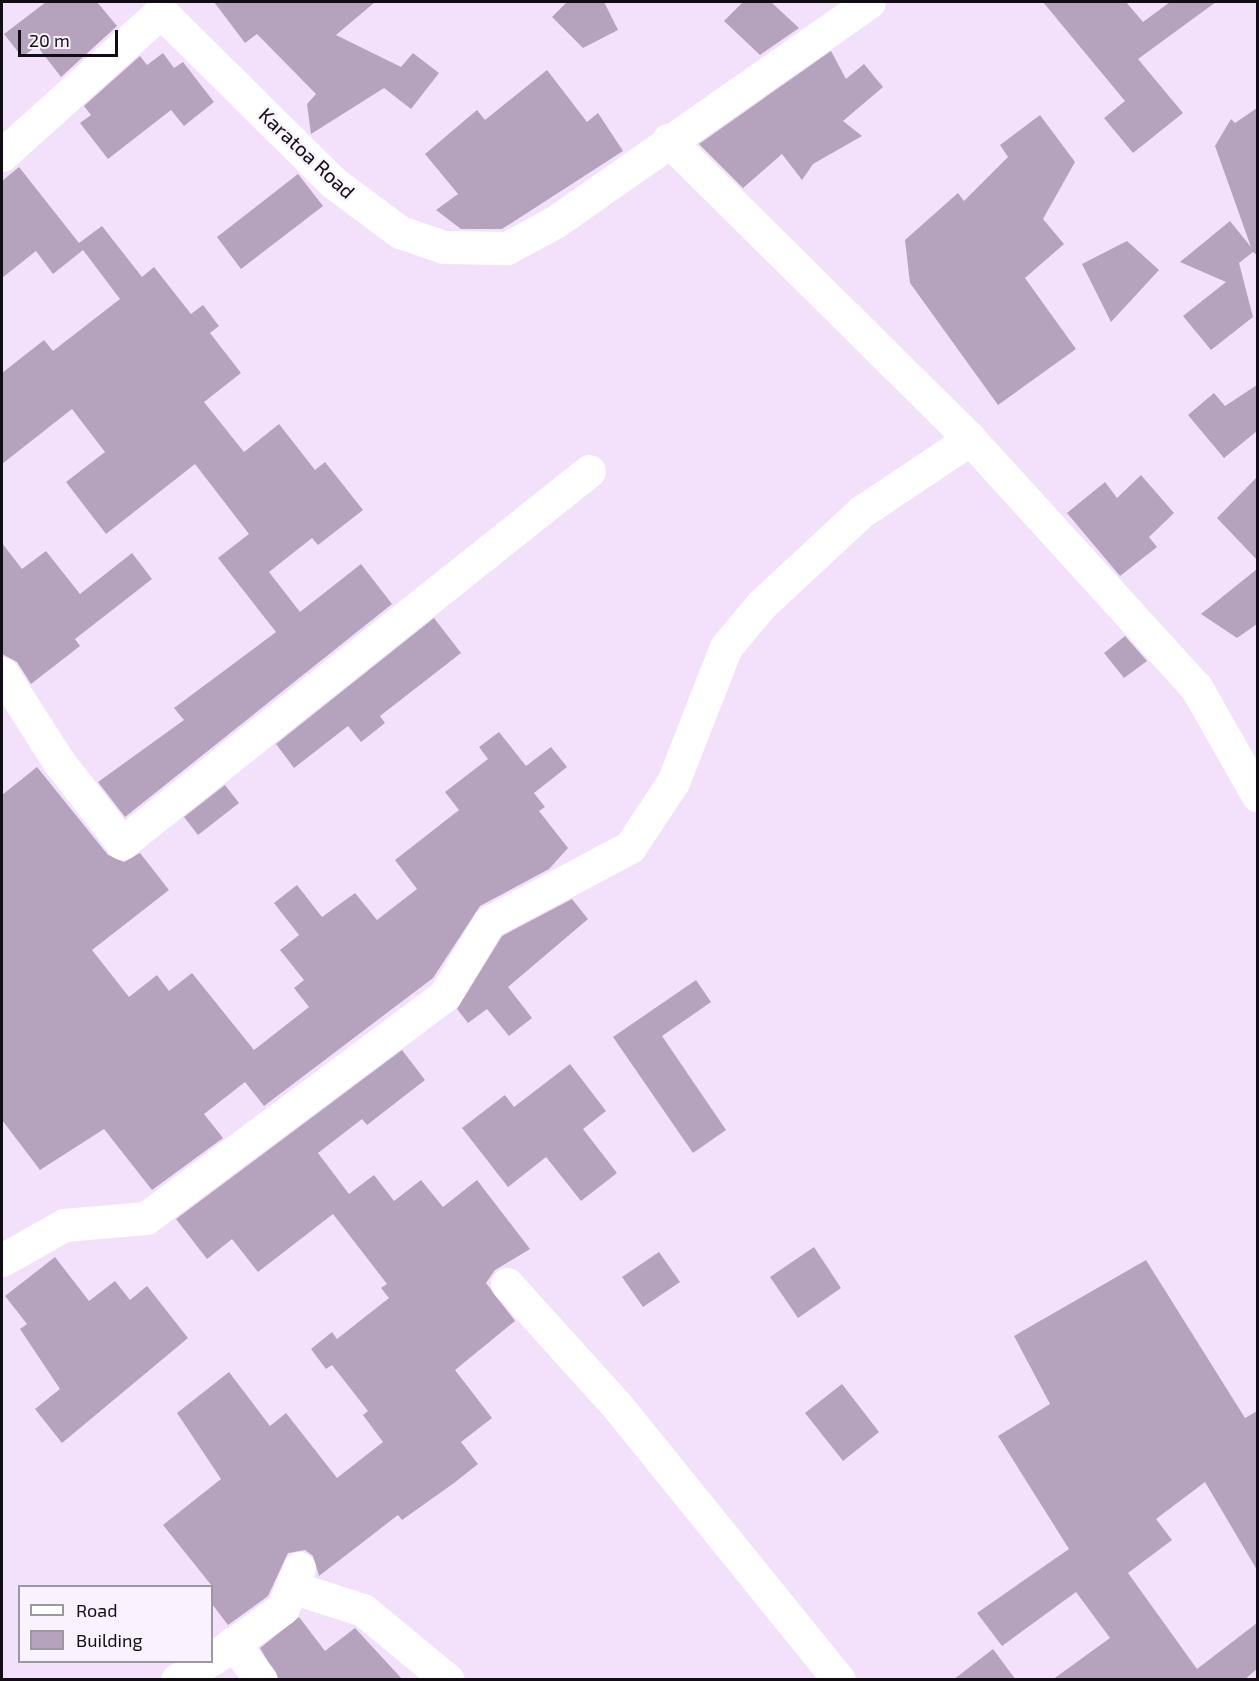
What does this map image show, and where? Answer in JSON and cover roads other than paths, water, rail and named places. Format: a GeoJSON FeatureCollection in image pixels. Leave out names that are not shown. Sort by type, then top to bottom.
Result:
{"type":"FeatureCollection","features":[{"type":"Feature","properties":{"kind":"street","name":"Karatoa Road"},"geometry":{"type":"LineString","coordinates":[[2,154],[157,7],[334,183],[400,232],[444,247],[507,248],[555,222],[869,2]]}},
{"type":"Feature","properties":{"kind":"street"},"geometry":{"type":"LineString","coordinates":[[669,140],[970,439],[1197,687],[1257,796]]}},
{"type":"Feature","properties":{"kind":"street"},"geometry":{"type":"LineString","coordinates":[[2,1260],[64,1224],[146,1218],[445,995],[489,922],[630,846],[673,782],[726,647],[761,605],[861,512],[970,439]]}},
{"type":"Feature","properties":{"kind":"street"},"geometry":{"type":"LineString","coordinates":[[2,673],[59,762],[122,843],[589,471]]}},
{"type":"Feature","properties":{"kind":"street"},"geometry":{"type":"LineString","coordinates":[[507,1284],[618,1407],[838,1679]]}},
{"type":"Feature","properties":{"kind":"street"},"geometry":{"type":"LineString","coordinates":[[261,1680],[222,1651],[283,1608],[296,1577],[363,1610],[448,1680]]}},
{"type":"Feature","properties":{"kind":"street"},"geometry":{"type":"LineString","coordinates":[[177,1680],[205,1663]]}}]}
